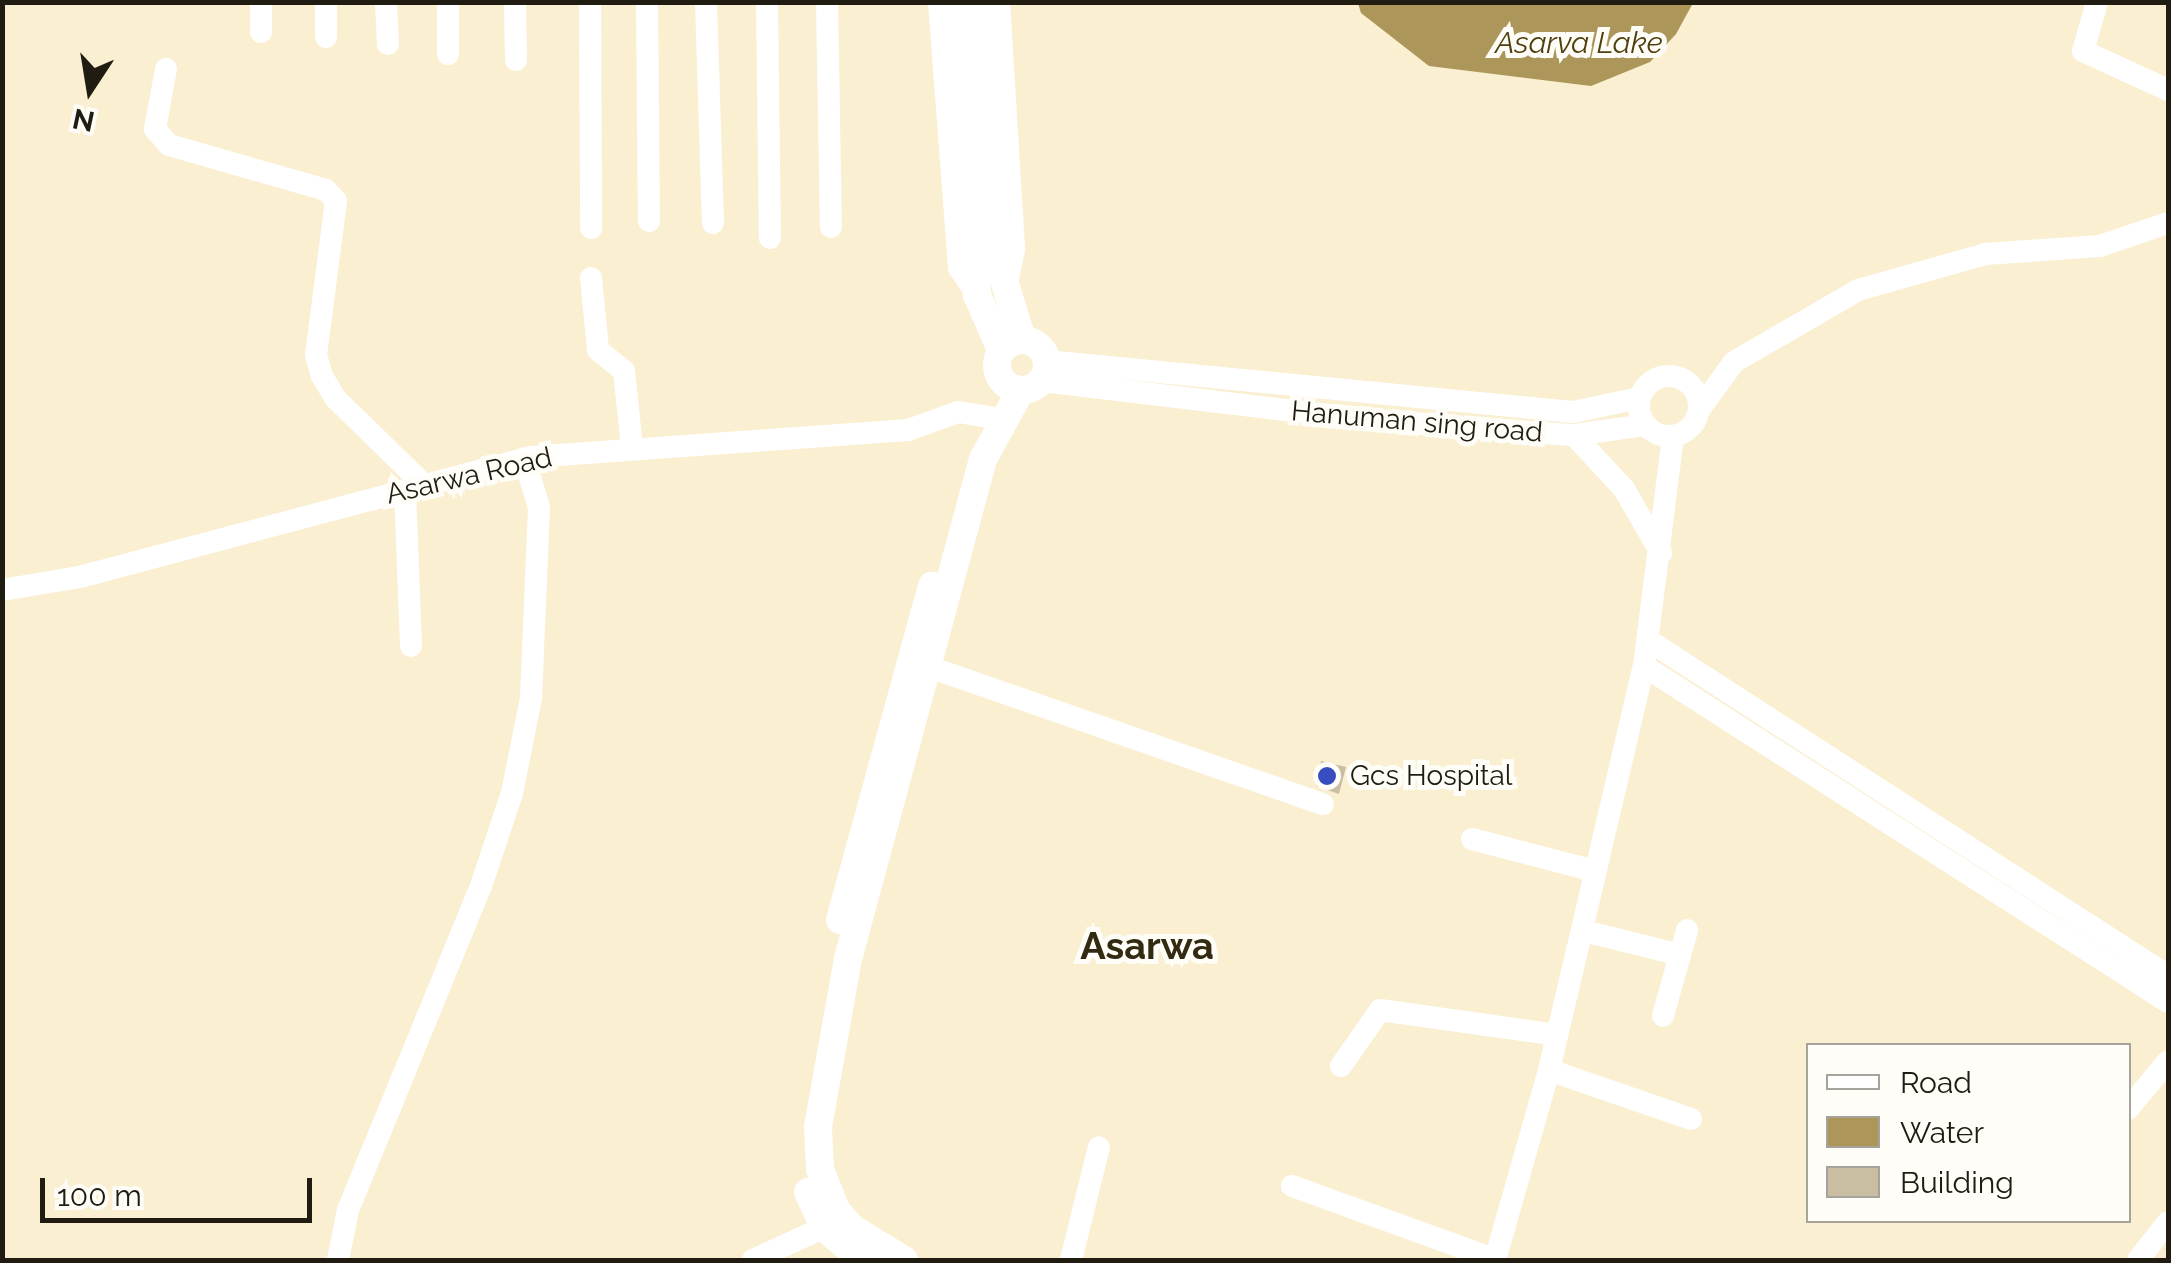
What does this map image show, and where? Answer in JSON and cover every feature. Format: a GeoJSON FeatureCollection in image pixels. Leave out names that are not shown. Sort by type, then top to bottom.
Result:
{"type":"FeatureCollection","features":[{"type":"Feature","properties":{"kind":"main road"},"geometry":{"type":"LineString","coordinates":[[958,2],[989,279],[1012,345]]}},
{"type":"Feature","properties":{"kind":"main road"},"geometry":{"type":"LineString","coordinates":[[978,2],[989,279]]}},
{"type":"Feature","properties":{"kind":"main road"},"geometry":{"type":"LineString","coordinates":[[1012,345],[997,368],[1028,378]]}},
{"type":"Feature","properties":{"kind":"main road"},"geometry":{"type":"LineString","coordinates":[[862,1260],[801,1168],[800,1128],[832,989],[922,664],[957,482],[989,424],[1028,378],[1041,348],[1012,345]]}},
{"type":"Feature","properties":{"kind":"main road"},"geometry":{"type":"LineString","coordinates":[[834,1223],[904,1260]]}},
{"type":"Feature","properties":{"kind":"street"},"geometry":{"type":"LineString","coordinates":[[261,2],[261,32]]}},
{"type":"Feature","properties":{"kind":"street"},"geometry":{"type":"LineString","coordinates":[[326,2],[326,36]]}},
{"type":"Feature","properties":{"kind":"street"},"geometry":{"type":"LineString","coordinates":[[386,2],[388,44]]}},
{"type":"Feature","properties":{"kind":"street"},"geometry":{"type":"LineString","coordinates":[[448,2],[448,54]]}},
{"type":"Feature","properties":{"kind":"street"},"geometry":{"type":"LineString","coordinates":[[515,2],[516,60]]}},
{"type":"Feature","properties":{"kind":"street"},"geometry":{"type":"LineString","coordinates":[[590,2],[591,228]]}},
{"type":"Feature","properties":{"kind":"street"},"geometry":{"type":"LineString","coordinates":[[647,2],[650,221]]}},
{"type":"Feature","properties":{"kind":"street"},"geometry":{"type":"LineString","coordinates":[[706,2],[712,223]]}},
{"type":"Feature","properties":{"kind":"street"},"geometry":{"type":"LineString","coordinates":[[767,2],[770,238]]}},
{"type":"Feature","properties":{"kind":"street"},"geometry":{"type":"LineString","coordinates":[[827,2],[830,227]]}},
{"type":"Feature","properties":{"kind":"street"},"geometry":{"type":"LineString","coordinates":[[939,2],[958,268],[989,279],[1014,250],[999,2]]}},
{"type":"Feature","properties":{"kind":"street"},"geometry":{"type":"LineString","coordinates":[[2097,2],[2082,35],[2083,52],[2168,90]]}},
{"type":"Feature","properties":{"kind":"street"},"geometry":{"type":"LineString","coordinates":[[166,68],[155,129],[169,145],[310,184],[336,201],[316,354],[322,376],[336,399],[414,487],[411,646]]}},
{"type":"Feature","properties":{"kind":"street"},"geometry":{"type":"LineString","coordinates":[[1028,378],[1306,388],[1573,412],[1640,398],[1651,382],[1734,362],[1858,290],[1919,270],[1986,254],[2100,246],[2168,224]]}},
{"type":"Feature","properties":{"kind":"street"},"geometry":{"type":"LineString","coordinates":[[591,278],[598,350],[624,370],[632,448]]}},
{"type":"Feature","properties":{"kind":"street"},"geometry":{"type":"LineString","coordinates":[[1640,398],[1646,425],[1672,436],[1690,428],[1734,362]]}},
{"type":"Feature","properties":{"kind":"street","name":"Hanuman sing road"},"geometry":{"type":"LineString","coordinates":[[1028,378],[1188,401],[1574,435],[1646,425]]}},
{"type":"Feature","properties":{"kind":"street"},"geometry":{"type":"LineString","coordinates":[[1679,378],[1695,390],[1699,410]]}},
{"type":"Feature","properties":{"kind":"street"},"geometry":{"type":"LineString","coordinates":[[1304,413],[1306,388]]}},
{"type":"Feature","properties":{"kind":"street","name":"Asarwa Road"},"geometry":{"type":"LineString","coordinates":[[2,590],[80,577],[524,458],[908,430],[944,418],[989,424]]}},
{"type":"Feature","properties":{"kind":"street"},"geometry":{"type":"LineString","coordinates":[[1574,435],[1624,489],[1661,553]]}},
{"type":"Feature","properties":{"kind":"street"},"geometry":{"type":"LineString","coordinates":[[1292,1186],[1496,1260],[1584,931],[1644,666],[1661,553],[1672,436]]}},
{"type":"Feature","properties":{"kind":"street"},"geometry":{"type":"LineString","coordinates":[[338,1260],[348,1210],[481,886],[512,793],[531,698],[540,508],[524,458]]}},
{"type":"Feature","properties":{"kind":"street"},"geometry":{"type":"LineString","coordinates":[[1648,640],[2168,976]]}},
{"type":"Feature","properties":{"kind":"street"},"geometry":{"type":"LineString","coordinates":[[922,664],[1324,804]]}},
{"type":"Feature","properties":{"kind":"street"},"geometry":{"type":"LineString","coordinates":[[1644,666],[2168,1002]]}},
{"type":"Feature","properties":{"kind":"street"},"geometry":{"type":"LineString","coordinates":[[1472,839],[1595,870]]}},
{"type":"Feature","properties":{"kind":"street"},"geometry":{"type":"LineString","coordinates":[[1663,1016],[1687,930]]}},
{"type":"Feature","properties":{"kind":"street"},"geometry":{"type":"LineString","coordinates":[[1584,931],[1680,954]]}},
{"type":"Feature","properties":{"kind":"street"},"geometry":{"type":"LineString","coordinates":[[1341,1066],[1380,1010],[1557,1036]]}},
{"type":"Feature","properties":{"kind":"street"},"geometry":{"type":"LineString","coordinates":[[2131,1106],[2168,1061]]}},
{"type":"Feature","properties":{"kind":"street"},"geometry":{"type":"LineString","coordinates":[[1549,1070],[1690,1119]]}},
{"type":"Feature","properties":{"kind":"street"},"geometry":{"type":"LineString","coordinates":[[1071,1260],[1098,1147]]}},
{"type":"Feature","properties":{"kind":"street"},"geometry":{"type":"LineString","coordinates":[[2138,1260],[2168,1222]]}},
{"type":"Feature","properties":{"kind":"street"},"geometry":{"type":"LineString","coordinates":[[753,1260],[834,1223]]}},
{"type":"Feature","properties":{"kind":"water","name":"Asarva Lake"},"geometry":{"type":"Polygon","coordinates":[[[1358,2],[1693,3],[1676,34],[1650,62],[1591,86],[1429,66],[1361,13],[1358,2]]]}},
{"type":"Feature","properties":{"kind":"building"},"geometry":{"type":"Polygon","coordinates":[[[1321,761],[1346,767],[1339,794],[1316,786],[1321,761]]]}},
{"type":"Feature","properties":{"kind":"place","name":"Gcs Hospital"},"geometry":{"type":"Point","coordinates":[1327,776]}},
{"type":"Feature","properties":{"kind":"district","name":"Asarwa"},"geometry":{"type":"Point","coordinates":[1147,946]}}]}
